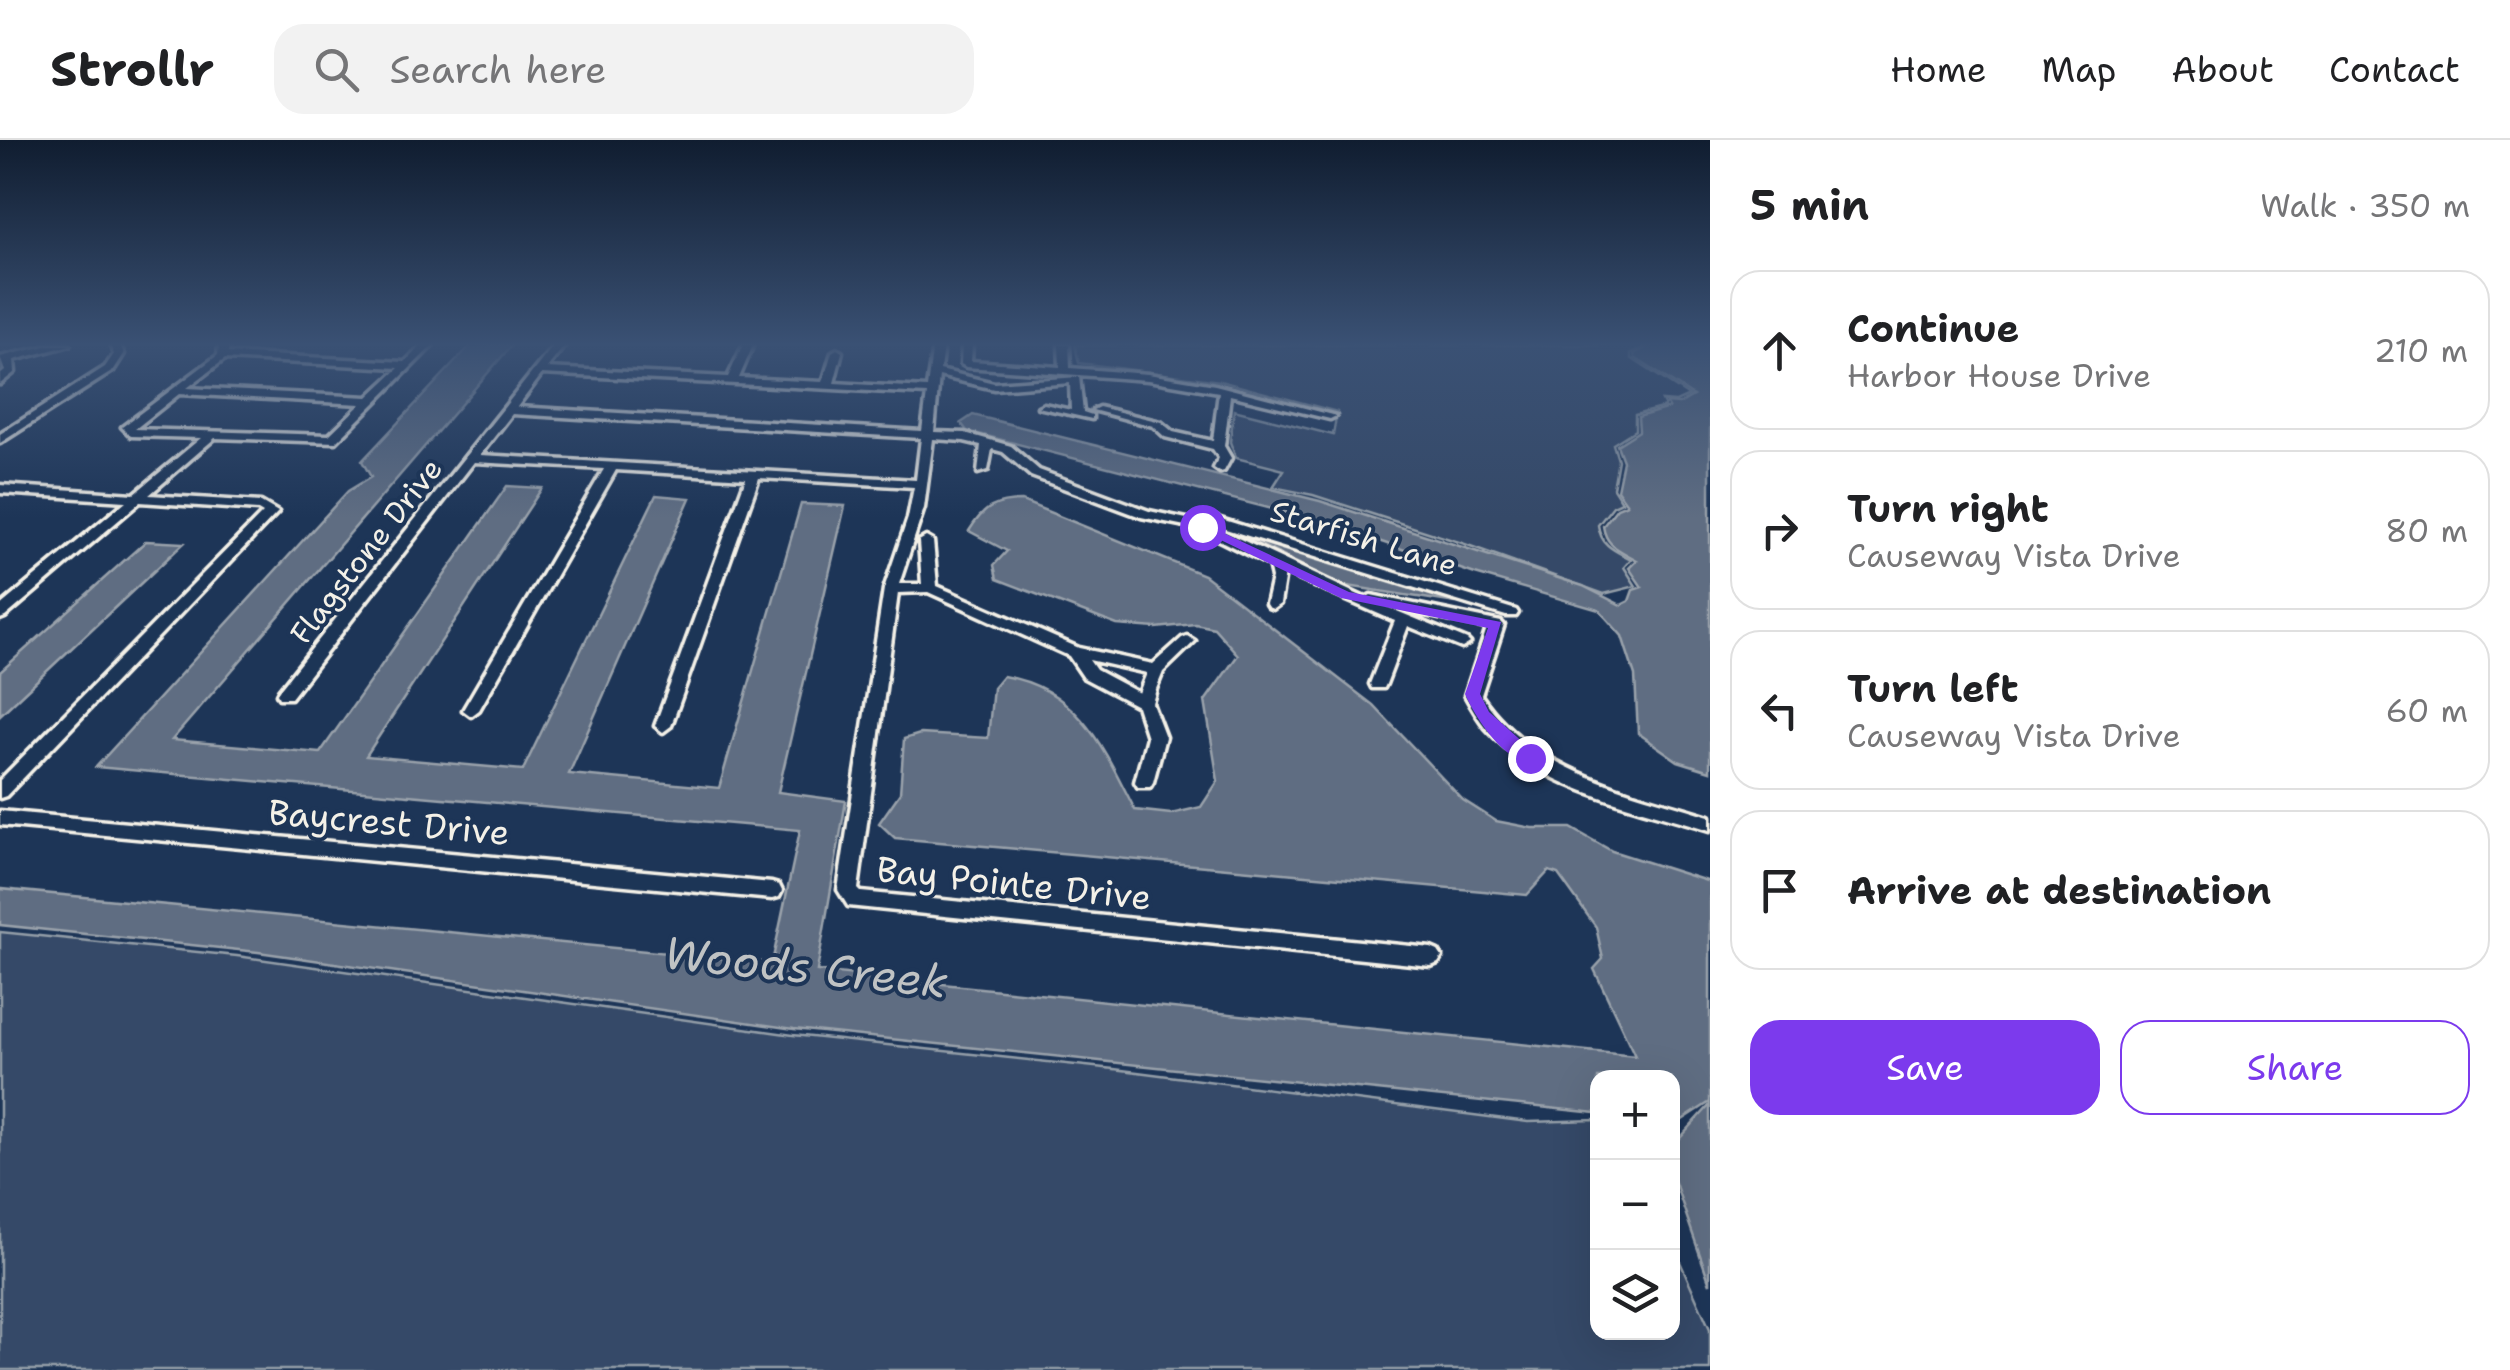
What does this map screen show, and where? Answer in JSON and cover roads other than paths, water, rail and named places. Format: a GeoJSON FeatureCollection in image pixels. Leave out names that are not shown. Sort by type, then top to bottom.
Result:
{"type":"FeatureCollection","features":[{"type":"Feature","properties":{"kind":"street"},"geometry":{"type":"LineString","coordinates":[[0,439],[58,402]]}},
{"type":"Feature","properties":{"kind":"street"},"geometry":{"type":"LineString","coordinates":[[162,402],[128,426],[131,432],[332,439],[370,402]]}},
{"type":"Feature","properties":{"kind":"street","name":"Flagstone Drive"},"geometry":{"type":"LineString","coordinates":[[285,694],[516,402]]}},
{"type":"Feature","properties":{"kind":"street","name":"Bay Pointe Drive"},"geometry":{"type":"LineString","coordinates":[[931,402],[916,514],[898,555],[892,589],[848,890],[856,900],[1432,957]]}},
{"type":"Feature","properties":{"kind":"street"},"geometry":{"type":"LineString","coordinates":[[1075,402],[1077,414]]}},
{"type":"Feature","properties":{"kind":"street"},"geometry":{"type":"LineString","coordinates":[[1220,468],[1225,458],[1218,446],[1223,402]]}},
{"type":"Feature","properties":{"kind":"street"},"geometry":{"type":"LineString","coordinates":[[1275,402],[1330,416]]}},
{"type":"Feature","properties":{"kind":"street"},"geometry":{"type":"LineString","coordinates":[[1044,408],[1153,433]]}},
{"type":"Feature","properties":{"kind":"street"},"geometry":{"type":"LineString","coordinates":[[510,410],[965,437],[1008,449],[1035,473],[1146,514],[1200,526],[1346,596],[1462,644]]}},
{"type":"Feature","properties":{"kind":"street"},"geometry":{"type":"LineString","coordinates":[[1099,410],[1157,424],[1169,435],[1218,446]]}},
{"type":"Feature","properties":{"kind":"street"},"geometry":{"type":"LineString","coordinates":[[0,614],[212,434]]}},
{"type":"Feature","properties":{"kind":"street"},"geometry":{"type":"LineString","coordinates":[[982,470],[987,444]]}},
{"type":"Feature","properties":{"kind":"street"},"geometry":{"type":"LineString","coordinates":[[472,458],[922,484]]}},
{"type":"Feature","properties":{"kind":"street"},"geometry":{"type":"LineString","coordinates":[[471,710],[612,466]]}},
{"type":"Feature","properties":{"kind":"street"},"geometry":{"type":"LineString","coordinates":[[663,726],[754,474]]}},
{"type":"Feature","properties":{"kind":"street","name":"Starfish Lane"},"geometry":{"type":"LineString","coordinates":[[1084,490],[1106,491],[1290,542],[1503,619]]}},
{"type":"Feature","properties":{"kind":"street"},"geometry":{"type":"LineString","coordinates":[[0,790],[272,512],[261,506],[1,491]]}},
{"type":"Feature","properties":{"kind":"street"},"geometry":{"type":"LineString","coordinates":[[926,541],[930,588]]}},
{"type":"Feature","properties":{"kind":"street"},"geometry":{"type":"LineString","coordinates":[[1273,604],[1279,578],[1276,564]]}},
{"type":"Feature","properties":{"kind":"street"},"geometry":{"type":"LineString","coordinates":[[892,589],[930,588],[1075,652],[1156,670]]}},
{"type":"Feature","properties":{"kind":"street"},"geometry":{"type":"LineString","coordinates":[[1346,596],[1503,619],[1472,694],[1482,715],[1508,742],[1530,758],[1570,776],[1710,823]]}},
{"type":"Feature","properties":{"kind":"street"},"geometry":{"type":"LineString","coordinates":[[1378,684],[1403,619]]}},
{"type":"Feature","properties":{"kind":"street"},"geometry":{"type":"LineString","coordinates":[[1144,782],[1156,737],[1144,703],[1156,670],[1188,641]]}},
{"type":"Feature","properties":{"kind":"street"},"geometry":{"type":"LineString","coordinates":[[1075,652],[1090,674],[1144,703]]}},
{"type":"Feature","properties":{"kind":"street","name":"Baycrest Drive"},"geometry":{"type":"LineString","coordinates":[[0,818],[772,891]]}},
{"type":"Feature","properties":{"kind":"water","name":"Woods Creek"},"geometry":{"type":"Polygon","coordinates":[[[417,402],[463,402],[172,740],[320,753],[507,486],[542,488],[366,756],[523,770],[656,495],[690,498],[569,774],[719,788],[801,504],[845,506],[778,792],[846,801],[817,971],[1635,1056],[1594,969],[1603,959],[1596,927],[1558,874],[1549,871],[1527,895],[895,838],[879,823],[900,793],[904,739],[920,734],[988,738],[993,688],[1003,676],[1051,693],[1070,708],[1100,744],[1135,810],[1171,814],[1201,807],[1218,781],[1205,701],[1238,655],[1214,628],[1195,624],[1156,628],[1117,625],[997,579],[994,565],[1007,551],[969,531],[991,507],[1022,501],[1204,575],[1373,705],[1463,800],[1496,821],[1532,828],[1571,828],[1612,851],[1710,882],[1710,1102],[1680,1121],[1680,1070],[1590,1070],[1590,1112],[794,1029],[258,952],[0,925],[0,889],[772,963],[800,830],[96,767],[348,491],[371,477],[362,461],[417,402]]]}},
{"type":"Feature","properties":{"kind":"water"},"geometry":{"type":"Polygon","coordinates":[[[1710,402],[1710,771],[1678,761],[1638,733],[1635,676],[1622,636],[1599,610],[1475,574],[1323,522],[967,431],[961,423],[973,415],[1320,501],[1583,586],[1621,605],[1629,601],[1633,590],[1642,587],[1629,568],[1637,560],[1611,543],[1603,526],[1617,508],[1627,504],[1617,490],[1623,461],[1617,445],[1639,431],[1638,417],[1669,408],[1666,403],[1710,402]]]}},
{"type":"Feature","properties":{"kind":"water"},"geometry":{"type":"Polygon","coordinates":[[[1249,539],[1456,603],[1341,585],[1249,539]]]}},
{"type":"Feature","properties":{"kind":"water"},"geometry":{"type":"Polygon","coordinates":[[[146,541],[184,543],[0,715],[0,672],[146,541]]]}},
{"type":"Feature","properties":{"kind":"water"},"geometry":{"type":"Polygon","coordinates":[[[1710,1105],[1710,1284],[1680,1197],[1680,1138],[1710,1105]]]}}]}
